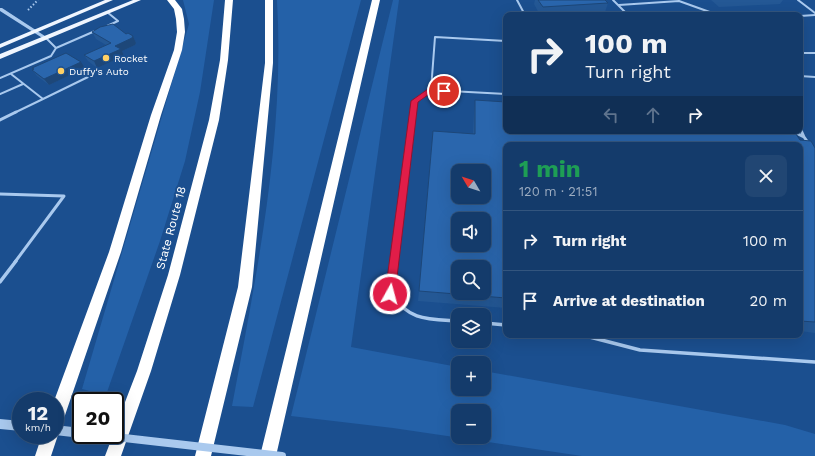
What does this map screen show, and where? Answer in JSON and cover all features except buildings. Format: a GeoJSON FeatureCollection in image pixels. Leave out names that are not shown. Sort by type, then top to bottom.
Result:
{"type":"FeatureCollection","features":[{"type":"Feature","properties":{"kind":"highway"},"geometry":{"type":"LineString","coordinates":[[64,396],[115,252],[156,115],[178,50],[181,32],[180,19],[178,9],[170,0]]}},
{"type":"Feature","properties":{"kind":"highway","name":"State Route 18"},"geometry":{"type":"LineString","coordinates":[[113,456],[144,371],[174,275],[214,120],[224,60],[229,0]]}},
{"type":"Feature","properties":{"kind":"highway"},"geometry":{"type":"LineString","coordinates":[[203,456],[244,287],[269,63],[269,0]]}},
{"type":"Feature","properties":{"kind":"highway"},"geometry":{"type":"LineString","coordinates":[[268,456],[376,0]]}},
{"type":"Feature","properties":{"kind":"highway"},"geometry":{"type":"LineString","coordinates":[[43,456],[47,444]]}},
{"type":"Feature","properties":{"kind":"main road"},"geometry":{"type":"LineString","coordinates":[[0,46],[110,0]]}},
{"type":"Feature","properties":{"kind":"main road"},"geometry":{"type":"LineString","coordinates":[[0,57],[138,0]]}},
{"type":"Feature","properties":{"kind":"street"},"geometry":{"type":"LineString","coordinates":[[0,9],[46,38]]}},
{"type":"Feature","properties":{"kind":"street"},"geometry":{"type":"LineString","coordinates":[[0,424],[12,425]]}},
{"type":"Feature","properties":{"kind":"street"},"geometry":{"type":"LineString","coordinates":[[124,438],[282,456]]}},
{"type":"Feature","properties":{"kind":"lane"},"geometry":{"type":"LineString","coordinates":[[517,0],[524,12]]}},
{"type":"Feature","properties":{"kind":"lane"},"geometry":{"type":"LineString","coordinates":[[613,0],[625,12]]}},
{"type":"Feature","properties":{"kind":"lane"},"geometry":{"type":"LineString","coordinates":[[798,0],[815,14]]}},
{"type":"Feature","properties":{"kind":"lane"},"geometry":{"type":"LineString","coordinates":[[619,5],[679,1],[710,12]]}},
{"type":"Feature","properties":{"kind":"lane"},"geometry":{"type":"LineString","coordinates":[[104,27],[118,21],[107,12]]}},
{"type":"Feature","properties":{"kind":"lane"},"geometry":{"type":"LineString","coordinates":[[803,16],[815,14]]}},
{"type":"Feature","properties":{"kind":"lane"},"geometry":{"type":"LineString","coordinates":[[0,78],[51,56],[56,48],[98,30]]}},
{"type":"Feature","properties":{"kind":"lane"},"geometry":{"type":"LineString","coordinates":[[431,90],[435,37],[503,41]]}},
{"type":"Feature","properties":{"kind":"lane"},"geometry":{"type":"LineString","coordinates":[[46,38],[56,48]]}},
{"type":"Feature","properties":{"kind":"lane"},"geometry":{"type":"LineString","coordinates":[[803,53],[815,53]]}},
{"type":"Feature","properties":{"kind":"lane"},"geometry":{"type":"LineString","coordinates":[[10,74],[43,99]]}},
{"type":"Feature","properties":{"kind":"lane"},"geometry":{"type":"LineString","coordinates":[[0,120],[90,76]]}},
{"type":"Feature","properties":{"kind":"lane"},"geometry":{"type":"LineString","coordinates":[[803,76],[815,77]]}},
{"type":"Feature","properties":{"kind":"lane"},"geometry":{"type":"LineString","coordinates":[[0,94],[23,84]]}},
{"type":"Feature","properties":{"kind":"lane"},"geometry":{"type":"LineString","coordinates":[[451,320],[413,317],[400,308],[390,294],[414,101],[431,90],[503,94]]}},
{"type":"Feature","properties":{"kind":"lane"},"geometry":{"type":"LineString","coordinates":[[798,134],[804,137]]}},
{"type":"Feature","properties":{"kind":"lane"},"geometry":{"type":"LineString","coordinates":[[803,134],[811,147]]}},
{"type":"Feature","properties":{"kind":"lane"},"geometry":{"type":"LineString","coordinates":[[0,194],[64,196],[0,282]]}},
{"type":"Feature","properties":{"kind":"lane"},"geometry":{"type":"LineString","coordinates":[[491,324],[503,325]]}},
{"type":"Feature","properties":{"kind":"lane"},"geometry":{"type":"LineString","coordinates":[[594,338],[640,350],[815,362]]}},
{"type":"Feature","properties":{"kind":"path"},"geometry":{"type":"LineString","coordinates":[[28,10],[38,0]]}},
{"type":"Feature","properties":{"kind":"shaded area"},"geometry":{"type":"Polygon","coordinates":[[[183,0],[214,0],[200,92],[185,161],[160,241],[107,392],[94,392],[82,389],[189,24],[183,0]]]}},
{"type":"Feature","properties":{"kind":"shaded area"},"geometry":{"type":"Polygon","coordinates":[[[277,0],[361,0],[253,407],[232,406],[251,305],[267,204],[273,153],[277,102],[277,0]]]}},
{"type":"Feature","properties":{"kind":"shaded area"},"geometry":{"type":"Polygon","coordinates":[[[393,0],[399,0],[351,347],[451,366],[451,396],[491,396],[491,372],[785,425],[815,434],[815,456],[582,456],[491,443],[491,404],[451,404],[451,437],[291,416],[393,0]]]}},
{"type":"Feature","properties":{"kind":"place","name":"Rocket"},"geometry":{"type":"Point","coordinates":[106,58]}},
{"type":"Feature","properties":{"kind":"place","name":"Duffy's Auto"},"geometry":{"type":"Point","coordinates":[61,71]}},
{"type":"Feature","properties":{"kind":"route"},"geometry":{"type":"LineString","coordinates":[[390,294],[414,101],[431,90],[444,91]]}}]}
